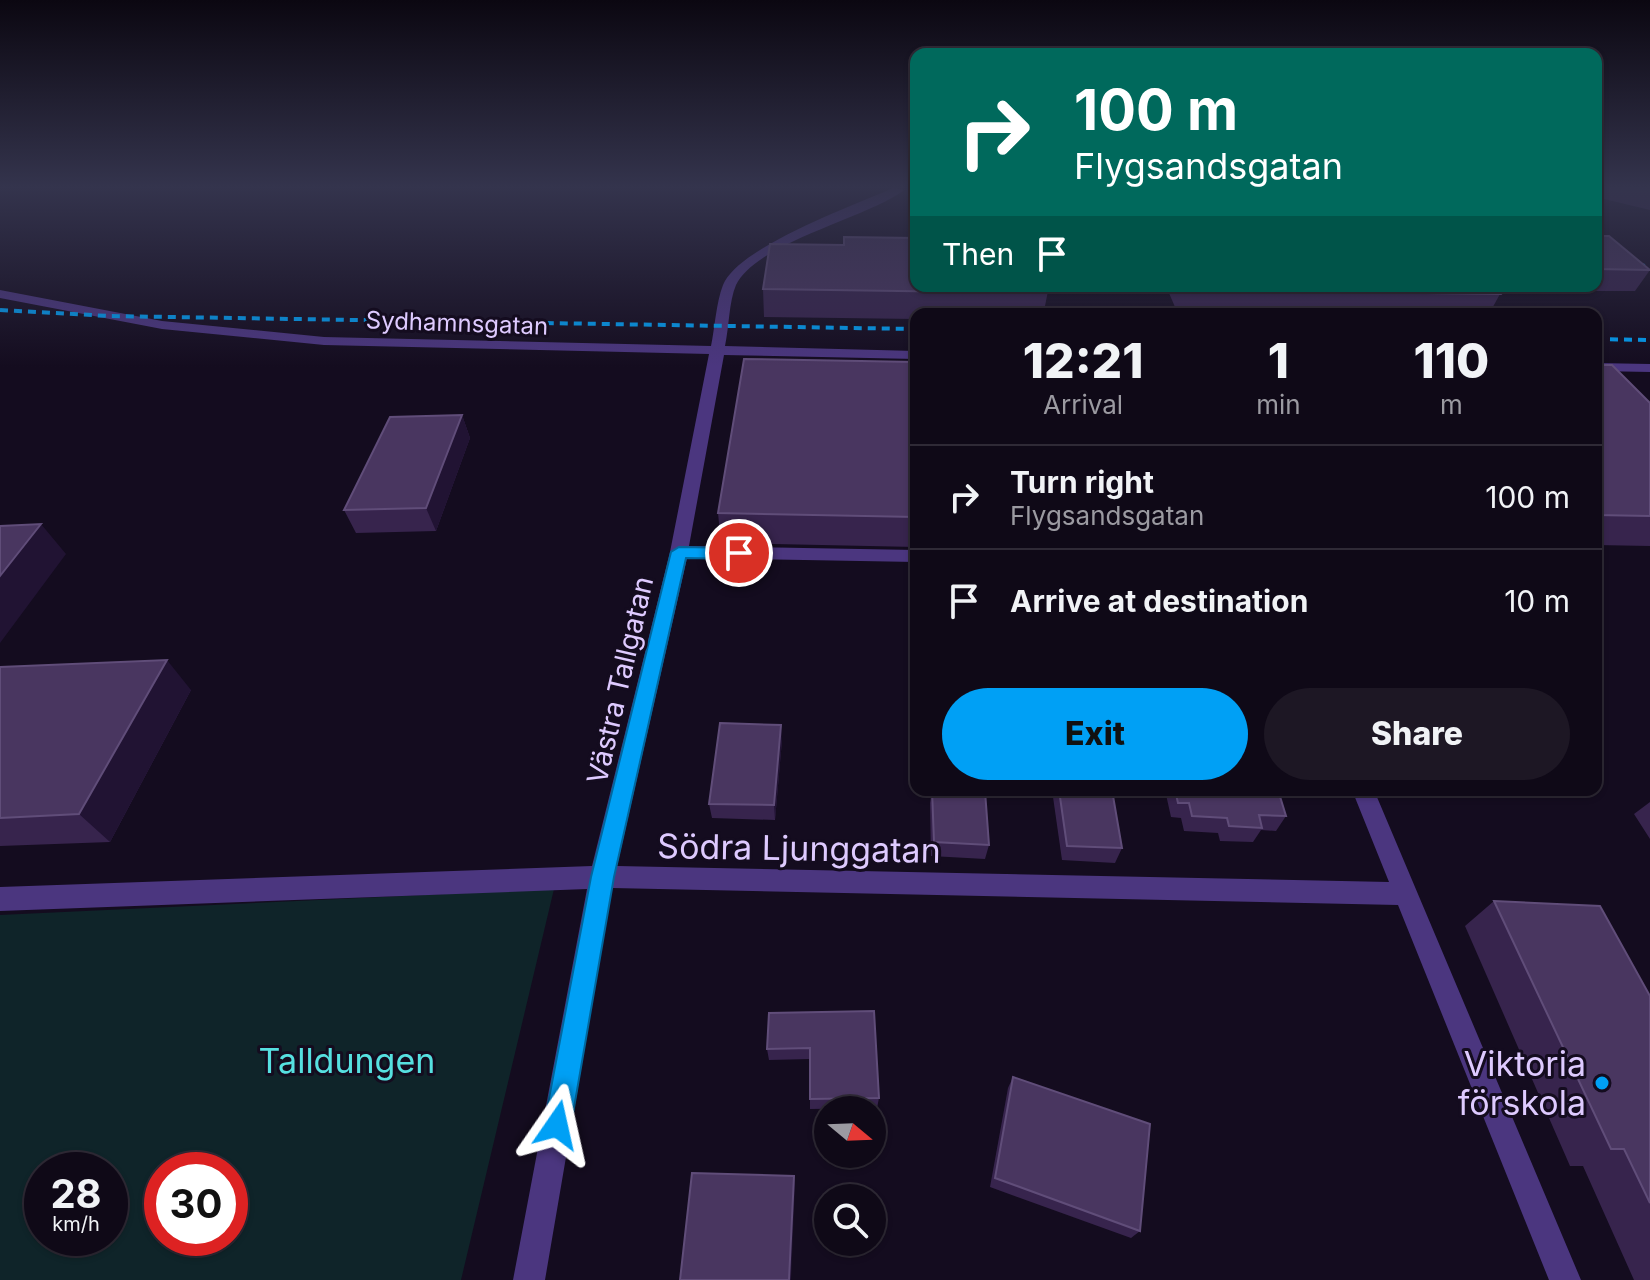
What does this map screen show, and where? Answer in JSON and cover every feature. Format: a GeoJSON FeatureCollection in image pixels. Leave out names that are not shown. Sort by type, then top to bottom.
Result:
{"type":"FeatureCollection","features":[{"type":"Feature","properties":{"kind":"street","name":"Västra Tallgatan"},"geometry":{"type":"LineString","coordinates":[[529,1280],[602,877],[679,552],[730,284],[744,266],[775,248]]}},
{"type":"Feature","properties":{"kind":"street","name":"Sydhamnsgatan"},"geometry":{"type":"LineString","coordinates":[[0,294],[109,316],[268,337],[716,352],[910,355]]}},
{"type":"Feature","properties":{"kind":"street"},"geometry":{"type":"LineString","coordinates":[[1602,367],[1650,368]]}},
{"type":"Feature","properties":{"kind":"street"},"geometry":{"type":"LineString","coordinates":[[679,552],[910,556]]}},
{"type":"Feature","properties":{"kind":"street"},"geometry":{"type":"LineString","coordinates":[[1365,796],[1565,1280]]}},
{"type":"Feature","properties":{"kind":"street","name":"Södra Ljunggatan"},"geometry":{"type":"LineString","coordinates":[[0,899],[602,877],[1405,894]]}},
{"type":"Feature","properties":{"kind":"green space","name":"Talldungen"},"geometry":{"type":"Polygon","coordinates":[[[554,889],[461,1280],[0,1280],[0,915],[554,889]]]}},
{"type":"Feature","properties":{"kind":"building"},"geometry":{"type":"Polygon","coordinates":[[[769,248],[910,248],[910,291],[763,289],[769,248]]]}},
{"type":"Feature","properties":{"kind":"building"},"geometry":{"type":"Polygon","coordinates":[[[1602,248],[1623,248],[1650,270],[1602,269],[1602,248]]]}},
{"type":"Feature","properties":{"kind":"building"},"geometry":{"type":"Polygon","coordinates":[[[1344,292],[1498,292],[1500,294],[1344,292]]]}},
{"type":"Feature","properties":{"kind":"building"},"geometry":{"type":"Polygon","coordinates":[[[744,359],[910,362],[910,517],[718,513],[744,359]]]}},
{"type":"Feature","properties":{"kind":"building"},"geometry":{"type":"Polygon","coordinates":[[[1602,365],[1612,365],[1650,403],[1650,516],[1602,515],[1602,365]]]}},
{"type":"Feature","properties":{"kind":"building"},"geometry":{"type":"Polygon","coordinates":[[[462,415],[426,508],[344,510],[390,417],[462,415]]]}},
{"type":"Feature","properties":{"kind":"building"},"geometry":{"type":"Polygon","coordinates":[[[41,524],[0,576],[0,526],[41,524]]]}},
{"type":"Feature","properties":{"kind":"building"},"geometry":{"type":"Polygon","coordinates":[[[167,660],[79,814],[0,818],[0,667],[167,660]]]}},
{"type":"Feature","properties":{"kind":"building"},"geometry":{"type":"Polygon","coordinates":[[[720,723],[781,725],[774,805],[709,804],[720,723]]]}},
{"type":"Feature","properties":{"kind":"building"},"geometry":{"type":"Polygon","coordinates":[[[932,796],[985,796],[989,845],[934,842],[932,796]]]}},
{"type":"Feature","properties":{"kind":"building"},"geometry":{"type":"Polygon","coordinates":[[[1060,796],[1113,796],[1122,848],[1067,846],[1060,796]]]}},
{"type":"Feature","properties":{"kind":"building"},"geometry":{"type":"Polygon","coordinates":[[[1176,796],[1280,796],[1286,816],[1259,815],[1262,828],[1229,826],[1227,818],[1192,816],[1189,803],[1178,803],[1176,796]]]}},
{"type":"Feature","properties":{"kind":"building"},"geometry":{"type":"Polygon","coordinates":[[[1494,901],[1600,906],[1650,996],[1650,1203],[1624,1149],[1611,1149],[1494,901]]]}},
{"type":"Feature","properties":{"kind":"building"},"geometry":{"type":"Polygon","coordinates":[[[874,1011],[879,1096],[814,1096],[810,1099],[810,1048],[767,1049],[769,1013],[874,1011]]]}},
{"type":"Feature","properties":{"kind":"building"},"geometry":{"type":"Polygon","coordinates":[[[1013,1077],[1150,1124],[1140,1231],[995,1178],[1013,1077]]]}},
{"type":"Feature","properties":{"kind":"building"},"geometry":{"type":"Polygon","coordinates":[[[692,1173],[794,1176],[789,1280],[680,1280],[692,1173]]]}},
{"type":"Feature","properties":{"kind":"railway"},"geometry":{"type":"LineString","coordinates":[[1602,256],[1650,267]]}},
{"type":"Feature","properties":{"kind":"railway"},"geometry":{"type":"LineString","coordinates":[[0,310],[109,316],[910,329]]}},
{"type":"Feature","properties":{"kind":"railway"},"geometry":{"type":"LineString","coordinates":[[1602,339],[1650,340]]}},
{"type":"Feature","properties":{"kind":"place","name":"Viktoria förskola"},"geometry":{"type":"Point","coordinates":[1602,1083]}},
{"type":"Feature","properties":{"kind":"route"},"geometry":{"type":"LineString","coordinates":[[557,1125],[602,877],[679,552],[739,553]]}}]}
